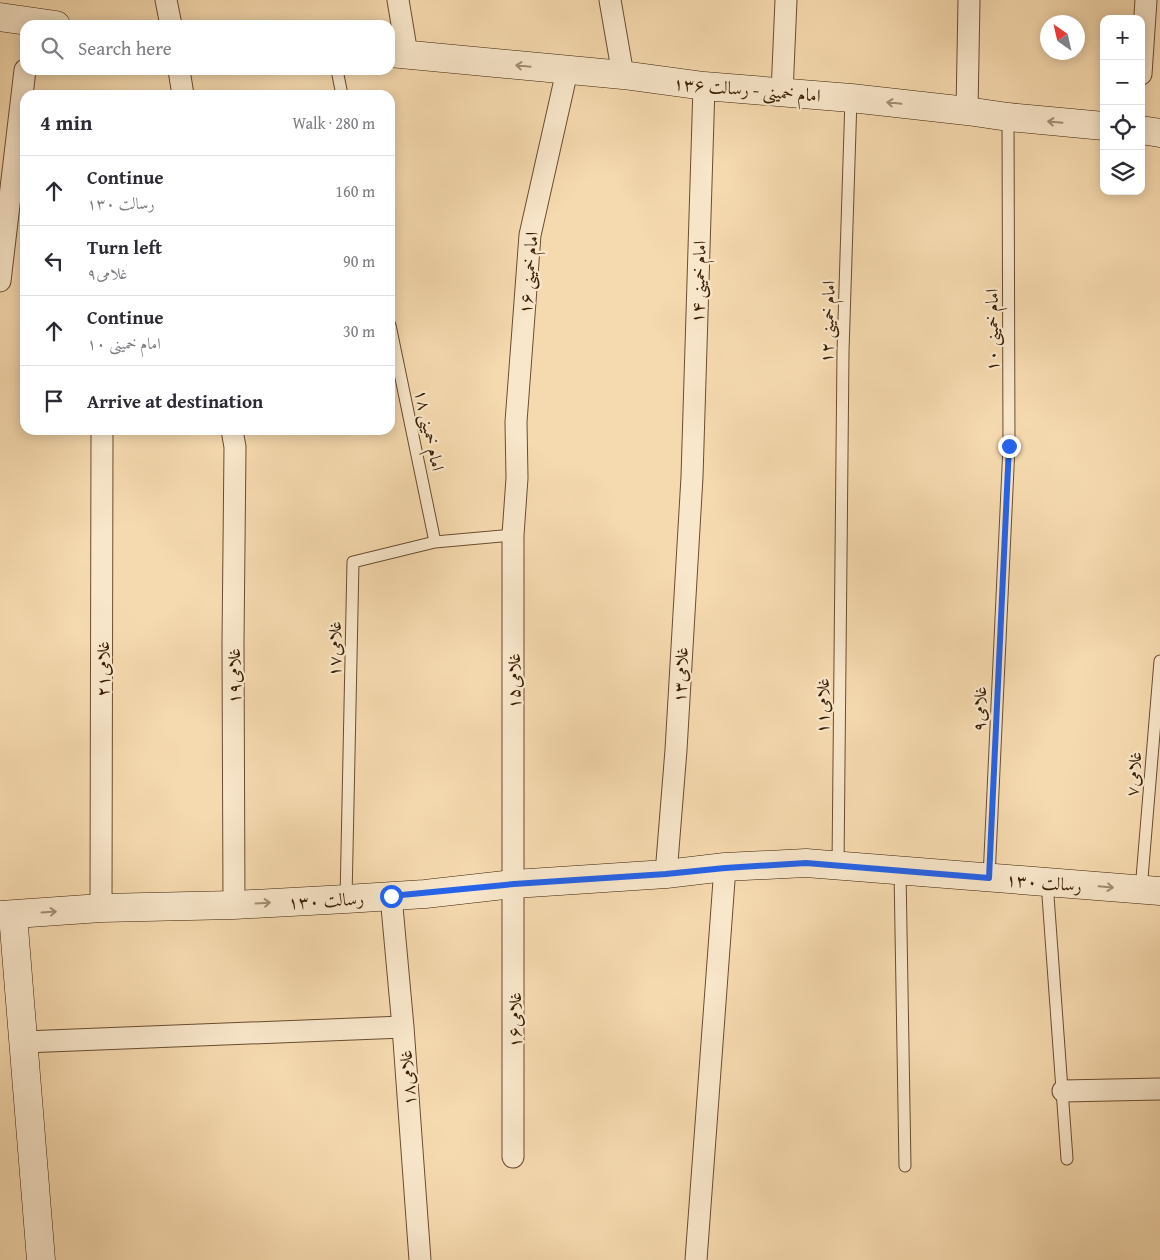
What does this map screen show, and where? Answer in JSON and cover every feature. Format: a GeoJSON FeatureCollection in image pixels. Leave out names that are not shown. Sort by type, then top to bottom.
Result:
{"type":"FeatureCollection","features":[{"type":"Feature","properties":{"kind":"street"},"geometry":{"type":"LineString","coordinates":[[166,0],[170,20]]}},
{"type":"Feature","properties":{"kind":"street"},"geometry":{"type":"LineString","coordinates":[[398,0],[399,54]]}},
{"type":"Feature","properties":{"kind":"street"},"geometry":{"type":"LineString","coordinates":[[610,0],[623,76]]}},
{"type":"Feature","properties":{"kind":"street"},"geometry":{"type":"LineString","coordinates":[[782,93],[786,0]]}},
{"type":"Feature","properties":{"kind":"street"},"geometry":{"type":"LineString","coordinates":[[967,111],[969,0]]}},
{"type":"Feature","properties":{"kind":"street"},"geometry":{"type":"LineString","coordinates":[[1142,60],[1146,0]]}},
{"type":"Feature","properties":{"kind":"street"},"geometry":{"type":"LineString","coordinates":[[0,17],[20,21]]}},
{"type":"Feature","properties":{"kind":"street","name":"امام خمینی - رسالت ۱۳۶"},"geometry":{"type":"LineString","coordinates":[[399,54],[704,86],[851,98],[1008,117],[1100,126]]}},
{"type":"Feature","properties":{"kind":"street","name":"امام خمینی ۱۶"},"geometry":{"type":"LineString","coordinates":[[517,478],[516,422],[530,235],[567,71]]}},
{"type":"Feature","properties":{"kind":"street"},"geometry":{"type":"LineString","coordinates":[[23,90],[24,75]]}},
{"type":"Feature","properties":{"kind":"street"},"geometry":{"type":"LineString","coordinates":[[180,75],[182,90]]}},
{"type":"Feature","properties":{"kind":"street","name":"امام خمینی ۱۴"},"geometry":{"type":"LineString","coordinates":[[692,477],[704,86]]}},
{"type":"Feature","properties":{"kind":"street"},"geometry":{"type":"LineString","coordinates":[[0,281],[20,112]]}},
{"type":"Feature","properties":{"kind":"street"},"geometry":{"type":"LineString","coordinates":[[1145,131],[1160,133]]}},
{"type":"Feature","properties":{"kind":"street","name":"غلامی۲۱"},"geometry":{"type":"LineString","coordinates":[[102,435],[102,908]]}},
{"type":"Feature","properties":{"kind":"street","name":"غلامی۱۹"},"geometry":{"type":"LineString","coordinates":[[234,438],[232,643],[234,905]]}},
{"type":"Feature","properties":{"kind":"street","name":"غلامی۱۳"},"geometry":{"type":"LineString","coordinates":[[666,874],[677,740],[692,477]]}},
{"type":"Feature","properties":{"kind":"street","name":"غلامی۱۵"},"geometry":{"type":"LineString","coordinates":[[514,884],[512,535],[517,478]]}},
{"type":"Feature","properties":{"kind":"street","name":"رسالت ۱۳۰"},"geometry":{"type":"LineString","coordinates":[[7,915],[102,908],[234,905],[346,899],[514,884],[806,863],[1151,891]]}},
{"type":"Feature","properties":{"kind":"street"},"geometry":{"type":"LineString","coordinates":[[696,1260],[725,868]]}},
{"type":"Feature","properties":{"kind":"street","name":"غلامی۱۶"},"geometry":{"type":"LineString","coordinates":[[513,1157],[514,884]]}},
{"type":"Feature","properties":{"kind":"street","name":"غلامی۱۸"},"geometry":{"type":"LineString","coordinates":[[391,896],[403,1027],[420,1260]]}},
{"type":"Feature","properties":{"kind":"street"},"geometry":{"type":"LineString","coordinates":[[7,915],[24,1042],[41,1260]]}},
{"type":"Feature","properties":{"kind":"street"},"geometry":{"type":"LineString","coordinates":[[24,1042],[403,1027]]}},
{"type":"Feature","properties":{"kind":"street"},"geometry":{"type":"LineString","coordinates":[[1063,1091],[1160,1089]]}},
{"type":"Feature","properties":{"kind":"lane"},"geometry":{"type":"LineString","coordinates":[[338,75],[341,90]]}},
{"type":"Feature","properties":{"kind":"lane","name":"امام خمینی ۱۲"},"geometry":{"type":"LineString","coordinates":[[842,547],[843,352],[851,98]]}},
{"type":"Feature","properties":{"kind":"lane","name":"امام خمینی ۱۰"},"geometry":{"type":"LineString","coordinates":[[1004,542],[1009,446],[1008,117]]}},
{"type":"Feature","properties":{"kind":"lane","name":"امام خمینی ۱۸"},"geometry":{"type":"LineString","coordinates":[[395,349],[435,542]]}},
{"type":"Feature","properties":{"kind":"lane","name":"غلامی۱۷"},"geometry":{"type":"LineString","coordinates":[[346,899],[353,562],[435,542],[512,535]]}},
{"type":"Feature","properties":{"kind":"lane","name":"غلامی۹"},"geometry":{"type":"LineString","coordinates":[[989,878],[1004,542]]}},
{"type":"Feature","properties":{"kind":"lane","name":"غلامی۱۱"},"geometry":{"type":"LineString","coordinates":[[838,866],[842,547]]}},
{"type":"Feature","properties":{"kind":"lane","name":"غلامی۷"},"geometry":{"type":"LineString","coordinates":[[1151,891],[1160,661]]}},
{"type":"Feature","properties":{"kind":"lane"},"geometry":{"type":"LineString","coordinates":[[900,871],[905,1166]]}},
{"type":"Feature","properties":{"kind":"lane"},"geometry":{"type":"LineString","coordinates":[[1047,882],[1067,1159]]}},
{"type":"Feature","properties":{"kind":"route"},"geometry":{"type":"LineString","coordinates":[[391,896],[514,884],[806,863],[989,878],[1009,446]]}}]}
